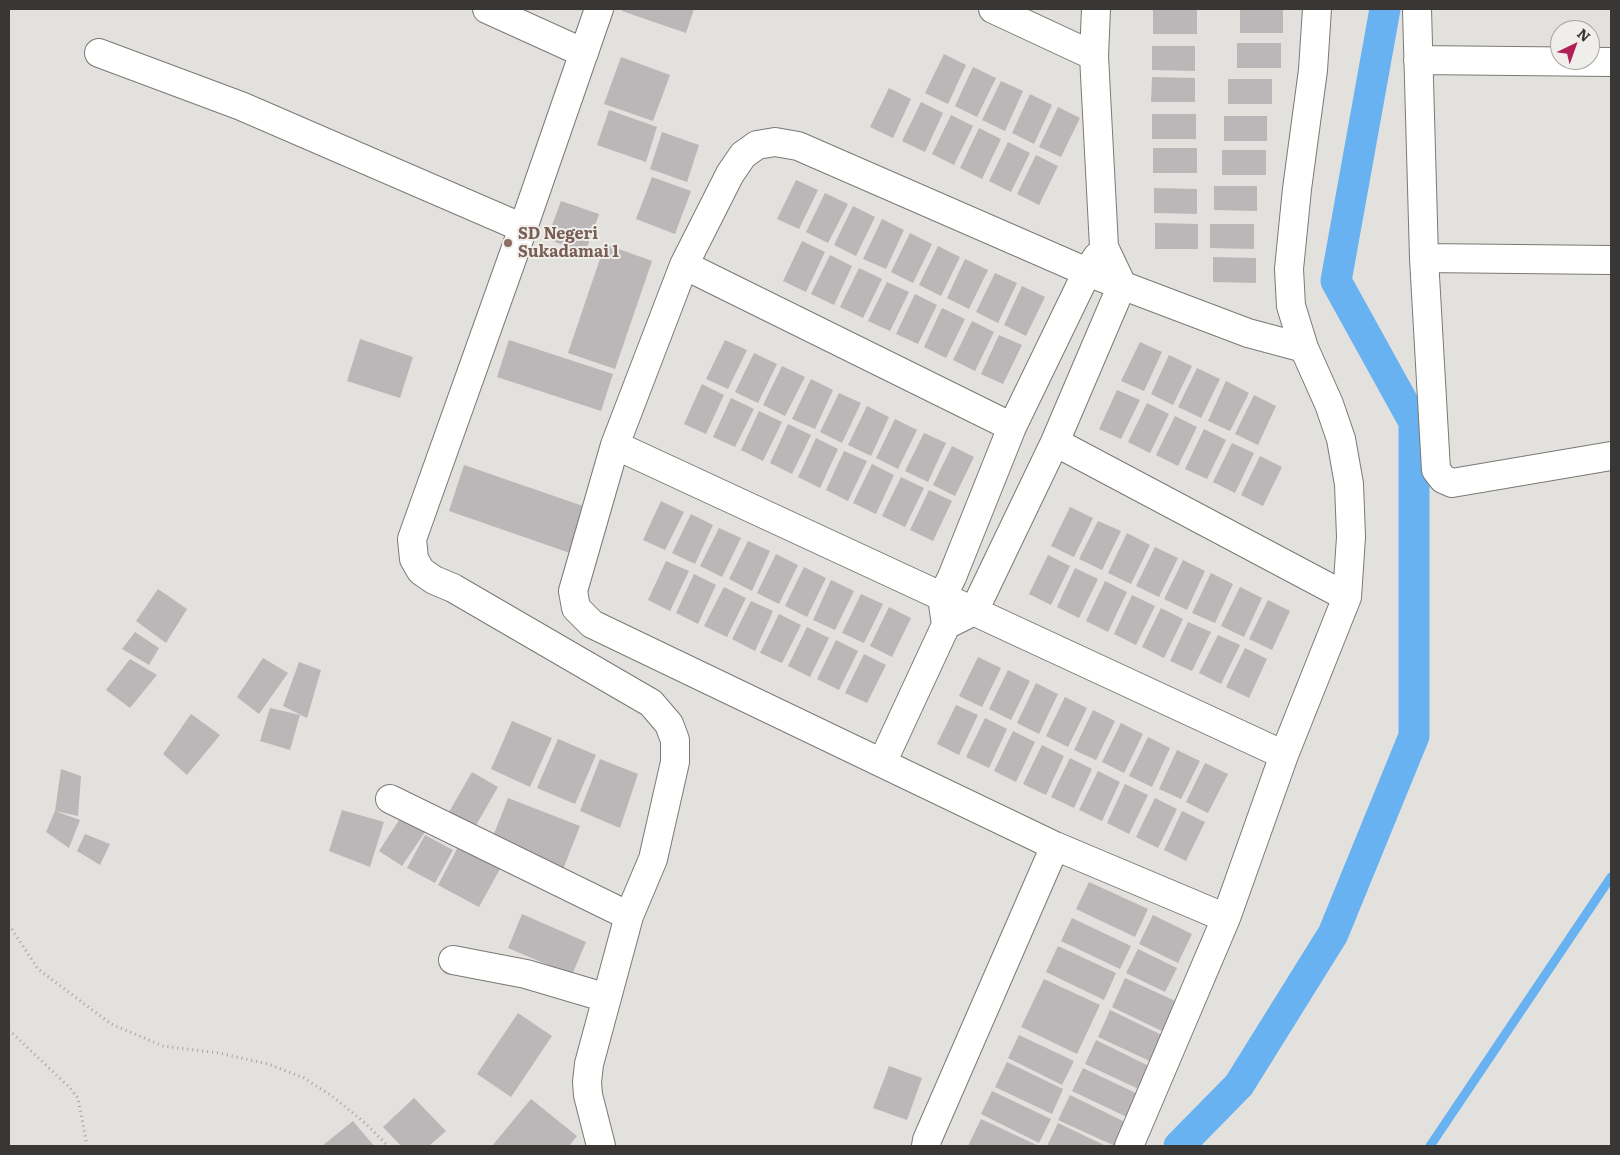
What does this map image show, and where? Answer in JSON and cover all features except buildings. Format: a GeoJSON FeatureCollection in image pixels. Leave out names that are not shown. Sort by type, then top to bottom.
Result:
{"type":"FeatureCollection","features":[{"type":"Feature","properties":{"kind":"street"},"geometry":{"type":"LineString","coordinates":[[487,9],[586,45]]}},
{"type":"Feature","properties":{"kind":"street"},"geometry":{"type":"LineString","coordinates":[[522,9],[586,45]]}},
{"type":"Feature","properties":{"kind":"street"},"geometry":{"type":"LineString","coordinates":[[600,9],[412,539],[414,558],[421,571],[651,703],[668,724],[675,740],[675,762],[653,859],[629,916],[589,1064],[588,1095],[601,1146]]}},
{"type":"Feature","properties":{"kind":"street"},"geometry":{"type":"LineString","coordinates":[[993,9],[1094,56]]}},
{"type":"Feature","properties":{"kind":"street"},"geometry":{"type":"LineString","coordinates":[[946,626],[974,611],[1055,442],[1122,285],[1104,247],[1094,56],[1096,9]]}},
{"type":"Feature","properties":{"kind":"street"},"geometry":{"type":"LineString","coordinates":[[1129,1146],[1226,918],[1284,755],[1347,597],[1351,537],[1348,484],[1338,430],[1329,404],[1304,348],[1291,306],[1289,269],[1297,189],[1313,70],[1317,9]]}},
{"type":"Feature","properties":{"kind":"street"},"geometry":{"type":"LineString","coordinates":[[1417,9],[1424,258],[1436,470],[1443,478],[1452,483],[1611,456]]}},
{"type":"Feature","properties":{"kind":"street"},"geometry":{"type":"LineString","coordinates":[[99,53],[241,106],[523,228]]}},
{"type":"Feature","properties":{"kind":"street"},"geometry":{"type":"LineString","coordinates":[[1418,60],[1611,62]]}},
{"type":"Feature","properties":{"kind":"street"},"geometry":{"type":"LineString","coordinates":[[1226,918],[1055,846],[592,624],[576,608],[573,591],[616,444],[684,266],[730,174],[742,155],[757,145],[775,142],[798,146],[1087,272],[1248,333],[1304,348]]}},
{"type":"Feature","properties":{"kind":"street"},"geometry":{"type":"LineString","coordinates":[[882,763],[946,626],[942,597],[952,577],[1012,427],[1087,272],[1104,247]]}},
{"type":"Feature","properties":{"kind":"street"},"geometry":{"type":"LineString","coordinates":[[1424,258],[1611,260]]}},
{"type":"Feature","properties":{"kind":"street"},"geometry":{"type":"LineString","coordinates":[[684,266],[1012,427]]}},
{"type":"Feature","properties":{"kind":"street"},"geometry":{"type":"LineString","coordinates":[[1055,442],[1347,597]]}},
{"type":"Feature","properties":{"kind":"street"},"geometry":{"type":"LineString","coordinates":[[616,444],[1284,755]]}},
{"type":"Feature","properties":{"kind":"street"},"geometry":{"type":"LineString","coordinates":[[390,799],[629,916]]}},
{"type":"Feature","properties":{"kind":"street"},"geometry":{"type":"LineString","coordinates":[[926,1146],[1055,846]]}},
{"type":"Feature","properties":{"kind":"street"},"geometry":{"type":"LineString","coordinates":[[453,960],[526,974],[607,998]]}},
{"type":"Feature","properties":{"kind":"path"},"geometry":{"type":"LineString","coordinates":[[9,925],[38,969],[111,1024],[163,1046],[220,1053],[268,1064],[304,1078],[332,1096],[365,1123],[388,1146]]}},
{"type":"Feature","properties":{"kind":"path"},"geometry":{"type":"LineString","coordinates":[[9,1030],[68,1086],[78,1098],[87,1146]]}},
{"type":"Feature","properties":{"kind":"waterway"},"geometry":{"type":"LineString","coordinates":[[1179,1146],[1239,1085],[1333,934],[1414,736],[1414,422],[1336,281],[1385,9]]}},
{"type":"Feature","properties":{"kind":"waterway"},"geometry":{"type":"LineString","coordinates":[[1430,1146],[1611,877]]}},
{"type":"Feature","properties":{"kind":"place","name":"SD Negeri Sukadamai 1"},"geometry":{"type":"Point","coordinates":[508,243]}}]}
